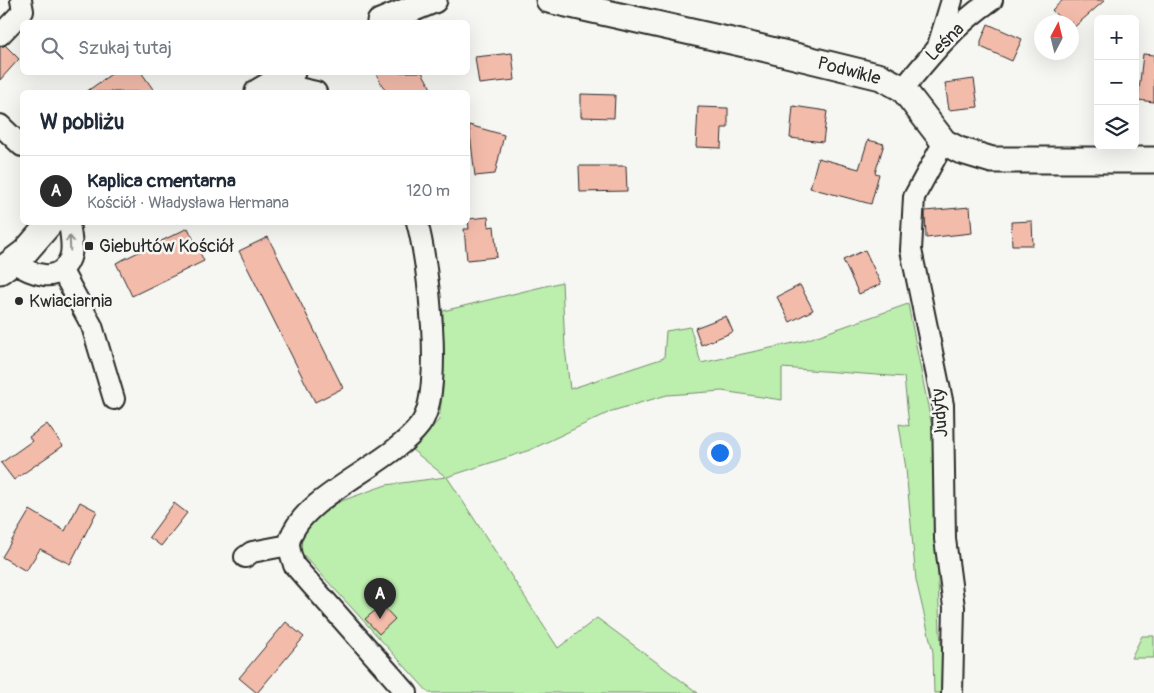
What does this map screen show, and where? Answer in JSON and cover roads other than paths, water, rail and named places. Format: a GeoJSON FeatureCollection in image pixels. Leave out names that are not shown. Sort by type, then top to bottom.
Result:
{"type":"FeatureCollection","features":[{"type":"Feature","properties":{"kind":"street"},"geometry":{"type":"LineString","coordinates":[[0,36],[23,11],[22,0]]}},
{"type":"Feature","properties":{"kind":"street"},"geometry":{"type":"LineString","coordinates":[[385,20],[434,0]]}},
{"type":"Feature","properties":{"kind":"street","name":"Podwikle"},"geometry":{"type":"LineString","coordinates":[[550,0],[880,77],[903,89],[944,142],[959,150],[992,160],[1154,160]]}},
{"type":"Feature","properties":{"kind":"street"},"geometry":{"type":"LineString","coordinates":[[938,46],[952,0]]}},
{"type":"Feature","properties":{"kind":"street","name":"Leśna"},"geometry":{"type":"LineString","coordinates":[[903,89],[938,46],[992,0]]}},
{"type":"Feature","properties":{"kind":"street"},"geometry":{"type":"LineString","coordinates":[[275,83],[307,90]]}},
{"type":"Feature","properties":{"kind":"street"},"geometry":{"type":"LineString","coordinates":[[0,125],[20,144]]}},
{"type":"Feature","properties":{"kind":"street","name":"Judyty"},"geometry":{"type":"LineString","coordinates":[[944,142],[914,196],[911,250],[943,405],[945,539],[954,607],[952,693]]}},
{"type":"Feature","properties":{"kind":"street"},"geometry":{"type":"LineString","coordinates":[[7,266],[25,252],[48,225]]}},
{"type":"Feature","properties":{"kind":"street"},"geometry":{"type":"LineString","coordinates":[[7,266],[41,276],[62,271],[70,258],[69,225]]}},
{"type":"Feature","properties":{"kind":"street"},"geometry":{"type":"LineString","coordinates":[[407,693],[294,565],[289,545],[298,521],[318,503],[385,458],[421,424],[433,388],[430,293],[418,225]]}},
{"type":"Feature","properties":{"kind":"street"},"geometry":{"type":"LineString","coordinates":[[62,271],[92,326],[114,399]]}},
{"type":"Feature","properties":{"kind":"street"},"geometry":{"type":"LineString","coordinates":[[245,557],[252,552],[289,545]]}},
{"type":"Feature","properties":{"kind":"place","name":"Giebułtów Kościół"},"geometry":{"type":"Point","coordinates":[89,246]}},
{"type":"Feature","properties":{"kind":"place","name":"Kwiaciarnia"},"geometry":{"type":"Point","coordinates":[19,301]}},
{"type":"Feature","properties":{"kind":"place","name":"Kaplica cmentarna"},"geometry":{"type":"Point","coordinates":[380,619]}}]}
